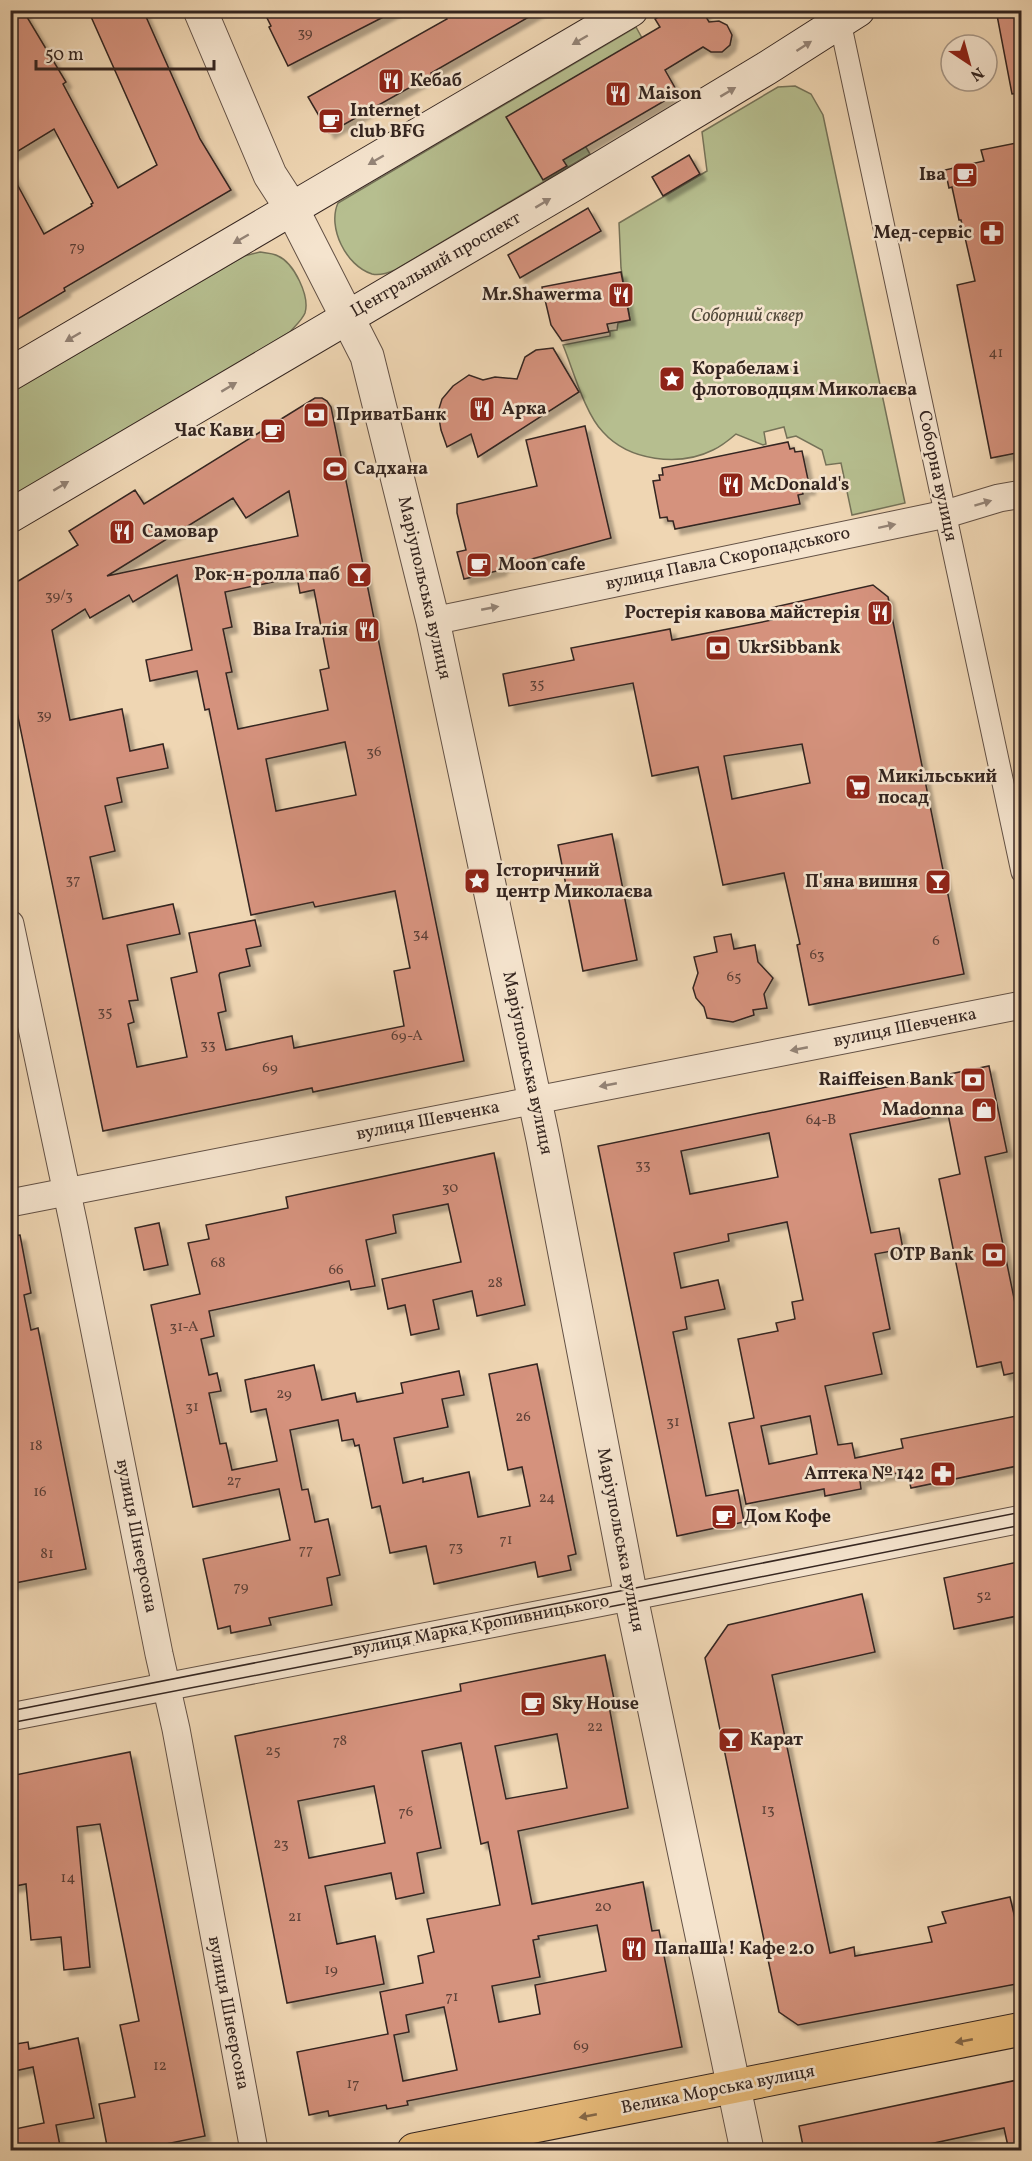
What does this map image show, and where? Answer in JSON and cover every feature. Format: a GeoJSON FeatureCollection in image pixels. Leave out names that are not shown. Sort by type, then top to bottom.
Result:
{"type":"FeatureCollection","features":[{"type":"Feature","properties":{"kind":"main road","name":"Велика Морська вулиця"},"geometry":{"type":"LineString","coordinates":[[414,2151],[1022,2029]]}},
{"type":"Feature","properties":{"kind":"street","name":"Маріупольська вулиця"},"geometry":{"type":"LineString","coordinates":[[200,10],[270,175],[292,209],[367,356],[433,621],[535,1100],[631,1597],[747,2151]]}},
{"type":"Feature","properties":{"kind":"street"},"geometry":{"type":"LineString","coordinates":[[10,374],[631,10]]}},
{"type":"Feature","properties":{"kind":"street","name":"Центральний проспект"},"geometry":{"type":"LineString","coordinates":[[10,516],[591,174],[845,14]]}},
{"type":"Feature","properties":{"kind":"street","name":"Соборна вулиця"},"geometry":{"type":"LineString","coordinates":[[845,14],[946,514],[1022,872]]}},
{"type":"Feature","properties":{"kind":"street","name":"вулиця Павла Скоропадського"},"geometry":{"type":"LineString","coordinates":[[433,621],[946,514],[999,498],[1022,494]]}},
{"type":"Feature","properties":{"kind":"street","name":"вулиця Шнеєрсона"},"geometry":{"type":"LineString","coordinates":[[10,924],[167,1685],[254,2151]]}},
{"type":"Feature","properties":{"kind":"street","name":"вулиця Шевченка"},"geometry":{"type":"LineString","coordinates":[[10,1203],[1022,1005]]}},
{"type":"Feature","properties":{"kind":"street","name":"вулиця Марка Кропивницького"},"geometry":{"type":"LineString","coordinates":[[10,1716],[631,1597],[1022,1519]]}},
{"type":"Feature","properties":{"kind":"green space"},"geometry":{"type":"Polygon","coordinates":[[[636,27],[642,38],[559,101],[590,154],[392,271],[372,274],[354,263],[337,234],[335,213],[338,203],[636,27]]]}},
{"type":"Feature","properties":{"kind":"green space","name":"Соборний сквер"},"geometry":{"type":"Polygon","coordinates":[[[795,86],[811,94],[823,115],[905,503],[852,515],[841,463],[826,465],[822,450],[796,436],[787,438],[784,427],[764,432],[766,444],[763,445],[736,434],[713,450],[685,458],[655,458],[640,455],[614,442],[597,424],[585,403],[563,345],[610,336],[610,331],[617,330],[618,323],[630,320],[621,268],[619,223],[707,171],[702,132],[778,87],[795,86]]]}},
{"type":"Feature","properties":{"kind":"green space"},"geometry":{"type":"Polygon","coordinates":[[[260,252],[274,254],[290,265],[303,289],[305,313],[290,332],[11,499],[10,393],[244,256],[260,252]]]}},
{"type":"Feature","properties":{"kind":"building"},"geometry":{"type":"Polygon","coordinates":[[[88,10],[143,10],[200,139],[231,190],[64,288],[65,291],[11,323],[10,171],[44,234],[92,206],[93,203],[54,129],[10,156],[10,20],[24,12],[66,82],[63,84],[118,188],[157,165],[88,10]]]}},
{"type":"Feature","properties":{"kind":"building"},"geometry":{"type":"Polygon","coordinates":[[[263,10],[397,10],[288,66],[263,10]]]}},
{"type":"Feature","properties":{"kind":"building"},"geometry":{"type":"Polygon","coordinates":[[[442,10],[541,10],[329,133],[308,97],[447,19],[442,10]]]}},
{"type":"Feature","properties":{"kind":"building"},"geometry":{"type":"Polygon","coordinates":[[[669,10],[702,10],[709,22],[719,21],[727,25],[732,35],[730,45],[722,52],[711,52],[703,47],[665,70],[678,93],[563,160],[567,166],[543,180],[506,117],[660,27],[655,19],[669,10]]]}},
{"type":"Feature","properties":{"kind":"building"},"geometry":{"type":"Polygon","coordinates":[[[996,10],[1022,10],[1022,93],[1012,94],[996,10]]]}},
{"type":"Feature","properties":{"kind":"building"},"geometry":{"type":"Polygon","coordinates":[[[1022,142],[1022,213],[1015,214],[1022,242],[1022,452],[991,458],[957,285],[975,281],[961,220],[959,220],[952,187],[949,188],[945,170],[984,161],[981,150],[1022,142]]]}},
{"type":"Feature","properties":{"kind":"building"},"geometry":{"type":"Polygon","coordinates":[[[689,155],[700,174],[663,196],[652,177],[689,155]]]}},
{"type":"Feature","properties":{"kind":"building"},"geometry":{"type":"Polygon","coordinates":[[[588,208],[601,231],[520,278],[508,255],[588,208]]]}},
{"type":"Feature","properties":{"kind":"building"},"geometry":{"type":"Polygon","coordinates":[[[621,272],[630,320],[607,324],[609,332],[562,341],[551,325],[542,287],[621,272]]]}},
{"type":"Feature","properties":{"kind":"building"},"geometry":{"type":"Polygon","coordinates":[[[553,348],[579,392],[478,457],[471,434],[447,447],[438,412],[442,399],[453,386],[469,375],[483,380],[495,377],[517,379],[525,357],[536,350],[553,348]]]}},
{"type":"Feature","properties":{"kind":"building"},"geometry":{"type":"Polygon","coordinates":[[[315,398],[322,398],[331,407],[464,1061],[313,1092],[312,1088],[103,1131],[10,678],[10,586],[78,545],[69,531],[135,490],[144,504],[315,398]],[[289,491],[246,518],[233,498],[107,576],[298,536],[289,491]],[[177,575],[133,602],[129,595],[90,618],[85,609],[52,630],[70,720],[122,709],[130,751],[163,744],[168,768],[117,778],[122,802],[105,806],[115,851],[90,857],[103,919],[173,904],[180,934],[127,945],[138,1000],[129,1001],[134,1022],[128,1024],[137,1067],[187,1057],[171,978],[197,972],[189,933],[255,920],[261,946],[246,949],[250,966],[219,975],[226,1011],[218,1013],[226,1050],[292,1036],[294,1048],[404,1026],[394,971],[410,968],[395,891],[315,907],[313,902],[251,915],[209,709],[205,710],[197,671],[150,681],[146,660],[192,650],[177,575]],[[297,577],[225,592],[232,627],[223,629],[232,672],[226,673],[238,729],[328,710],[320,670],[329,668],[314,590],[300,593],[297,577]],[[345,742],[266,759],[276,811],[356,795],[345,742]]]}},
{"type":"Feature","properties":{"kind":"building"},"geometry":{"type":"Polygon","coordinates":[[[585,426],[611,538],[464,579],[457,552],[466,550],[457,504],[537,486],[526,440],[585,426]]]}},
{"type":"Feature","properties":{"kind":"building","name":"McDonald's"},"geometry":{"type":"Polygon","coordinates":[[[788,442],[790,449],[794,448],[795,452],[802,451],[810,489],[802,490],[803,494],[798,495],[800,504],[675,529],[673,521],[668,521],[667,517],[660,518],[653,481],[660,480],[659,475],[663,475],[662,468],[788,442]]]}},
{"type":"Feature","properties":{"kind":"building"},"geometry":{"type":"Polygon","coordinates":[[[873,585],[888,597],[964,974],[809,1005],[797,945],[800,944],[784,873],[723,885],[698,767],[652,776],[633,683],[509,706],[503,674],[574,660],[571,648],[670,629],[672,640],[772,620],[770,608],[873,585]],[[802,744],[724,756],[732,799],[810,783],[802,744]]]}},
{"type":"Feature","properties":{"kind":"building"},"geometry":{"type":"Polygon","coordinates":[[[612,834],[637,960],[583,971],[558,845],[612,834]]]}},
{"type":"Feature","properties":{"kind":"building"},"geometry":{"type":"Polygon","coordinates":[[[731,934],[734,949],[755,945],[758,962],[773,978],[764,994],[767,1008],[753,1010],[754,1015],[733,1022],[707,1018],[704,1007],[696,998],[693,988],[698,973],[694,957],[717,952],[714,937],[731,934]]]}},
{"type":"Feature","properties":{"kind":"building"},"geometry":{"type":"Polygon","coordinates":[[[989,1066],[1007,1152],[985,1157],[1022,1337],[1022,1371],[1004,1375],[1001,1362],[977,1367],[939,1179],[960,1174],[948,1114],[850,1134],[871,1233],[899,1228],[903,1249],[875,1254],[890,1329],[873,1333],[882,1374],[825,1386],[838,1445],[852,1443],[855,1458],[903,1448],[901,1439],[1022,1415],[1022,1465],[911,1488],[907,1471],[860,1481],[861,1489],[825,1496],[824,1489],[746,1504],[729,1423],[754,1418],[738,1339],[778,1331],[776,1323],[795,1319],[792,1302],[803,1300],[787,1222],[728,1234],[729,1241],[674,1253],[681,1288],[718,1280],[725,1309],[685,1317],[687,1329],[673,1332],[706,1496],[738,1490],[744,1522],[677,1536],[598,1146],[989,1066]],[[769,1133],[681,1151],[690,1194],[778,1177],[769,1133]],[[810,1416],[761,1426],[769,1464],[817,1454],[810,1416]]]}},
{"type":"Feature","properties":{"kind":"building"},"geometry":{"type":"Polygon","coordinates":[[[494,1153],[525,1305],[477,1316],[472,1291],[433,1300],[439,1329],[411,1335],[405,1305],[388,1309],[382,1279],[461,1262],[448,1204],[393,1215],[396,1233],[366,1240],[375,1286],[351,1290],[349,1281],[209,1311],[214,1336],[201,1339],[209,1375],[217,1373],[221,1391],[209,1393],[220,1444],[226,1443],[232,1470],[277,1461],[266,1409],[251,1412],[245,1380],[314,1365],[322,1400],[355,1393],[357,1402],[403,1393],[401,1383],[459,1371],[464,1395],[442,1399],[448,1427],[394,1438],[403,1483],[423,1478],[423,1482],[469,1472],[478,1517],[530,1506],[522,1467],[508,1470],[489,1374],[537,1364],[576,1554],[568,1556],[571,1570],[538,1577],[535,1562],[434,1584],[426,1546],[390,1553],[380,1506],[372,1508],[359,1445],[355,1446],[353,1439],[342,1441],[338,1420],[290,1430],[302,1490],[308,1489],[315,1522],[328,1519],[340,1575],[327,1578],[332,1605],[269,1618],[271,1625],[231,1633],[230,1626],[218,1629],[203,1559],[290,1540],[279,1489],[193,1507],[151,1305],[200,1294],[188,1243],[209,1239],[206,1225],[288,1208],[286,1197],[494,1153]]]}},
{"type":"Feature","properties":{"kind":"building"},"geometry":{"type":"Polygon","coordinates":[[[159,1223],[168,1265],[144,1270],[135,1228],[159,1223]]]}},
{"type":"Feature","properties":{"kind":"building"},"geometry":{"type":"Polygon","coordinates":[[[20,1235],[31,1293],[24,1295],[31,1330],[38,1328],[86,1569],[10,1584],[10,1236],[20,1235]]]}},
{"type":"Feature","properties":{"kind":"building"},"geometry":{"type":"Polygon","coordinates":[[[1022,1561],[1022,1615],[954,1629],[944,1578],[1022,1561]]]}},
{"type":"Feature","properties":{"kind":"building"},"geometry":{"type":"Polygon","coordinates":[[[862,1594],[875,1652],[772,1675],[830,1953],[854,1947],[855,1956],[932,1942],[928,1927],[946,1923],[942,1912],[1010,1897],[1018,1931],[1022,1931],[1022,1983],[798,2025],[779,2012],[705,1658],[728,1625],[862,1594]]]}},
{"type":"Feature","properties":{"kind":"building"},"geometry":{"type":"Polygon","coordinates":[[[605,1655],[615,1704],[609,1706],[628,1808],[518,1831],[532,1904],[643,1882],[652,1931],[659,1930],[682,2047],[407,2101],[408,2105],[387,2109],[386,2105],[329,2116],[328,2111],[309,2115],[297,2052],[388,2034],[380,1992],[423,1983],[418,1956],[434,1952],[427,1919],[500,1905],[488,1842],[481,1844],[461,1743],[422,1751],[441,1848],[417,1853],[424,1893],[396,1899],[391,1873],[325,1886],[337,1944],[375,1936],[384,1984],[287,2003],[235,1736],[461,1691],[460,1684],[605,1655]],[[557,1734],[495,1746],[506,1799],[567,1788],[557,1734]],[[374,1786],[298,1801],[309,1858],[385,1843],[374,1786]],[[597,1925],[538,1936],[539,1939],[533,1940],[540,1977],[492,1986],[499,2022],[540,2014],[535,1985],[606,1971],[597,1925]],[[444,2007],[406,2015],[409,2032],[394,2035],[403,2081],[457,2070],[444,2007]]]}},
{"type":"Feature","properties":{"kind":"building"},"geometry":{"type":"Polygon","coordinates":[[[130,1752],[205,2136],[132,2151],[108,2151],[99,2104],[135,2097],[120,2025],[139,2021],[100,1824],[77,1827],[90,1967],[64,1970],[61,1937],[31,1940],[26,1884],[10,1887],[10,1776],[130,1752]]]}},
{"type":"Feature","properties":{"kind":"building"},"geometry":{"type":"Polygon","coordinates":[[[78,2038],[94,2118],[56,2125],[61,2151],[13,2151],[10,2130],[44,2123],[33,2067],[10,2072],[10,2045],[28,2042],[29,2049],[78,2038]]]}},
{"type":"Feature","properties":{"kind":"building"},"geometry":{"type":"Polygon","coordinates":[[[1022,2079],[1022,2151],[1009,2151],[1004,2128],[897,2151],[804,2151],[799,2126],[1022,2079]]]}},
{"type":"Feature","properties":{"kind":"tram line"},"geometry":{"type":"LineString","coordinates":[[10,1711],[1022,1512]]}},
{"type":"Feature","properties":{"kind":"tram line"},"geometry":{"type":"LineString","coordinates":[[10,1723],[1022,1525]]}},
{"type":"Feature","properties":{"kind":"place","name":"Кебаб"},"geometry":{"type":"Point","coordinates":[391,81]}},
{"type":"Feature","properties":{"kind":"place","name":"Maison"},"geometry":{"type":"Point","coordinates":[618,94]}},
{"type":"Feature","properties":{"kind":"place","name":"Internet club BFG"},"geometry":{"type":"Point","coordinates":[331,121]}},
{"type":"Feature","properties":{"kind":"place","name":"Іва"},"geometry":{"type":"Point","coordinates":[965,175]}},
{"type":"Feature","properties":{"kind":"place","name":"Мед-сервіс"},"geometry":{"type":"Point","coordinates":[992,233]}},
{"type":"Feature","properties":{"kind":"place","name":"Mr.Shawerma"},"geometry":{"type":"Point","coordinates":[621,295]}},
{"type":"Feature","properties":{"kind":"place","name":"Корабелам і флотоводцям Миколаєва"},"geometry":{"type":"Point","coordinates":[672,379]}},
{"type":"Feature","properties":{"kind":"place","name":"Арка"},"geometry":{"type":"Point","coordinates":[482,409]}},
{"type":"Feature","properties":{"kind":"place","name":"ПриватБанк"},"geometry":{"type":"Point","coordinates":[316,415]}},
{"type":"Feature","properties":{"kind":"place","name":"Час Кави"},"geometry":{"type":"Point","coordinates":[273,431]}},
{"type":"Feature","properties":{"kind":"place","name":"Садхана"},"geometry":{"type":"Point","coordinates":[335,469]}},
{"type":"Feature","properties":{"kind":"place","name":"McDonald's"},"geometry":{"type":"Point","coordinates":[731,485]}},
{"type":"Feature","properties":{"kind":"place","name":"Самовар"},"geometry":{"type":"Point","coordinates":[122,532]}},
{"type":"Feature","properties":{"kind":"place","name":"Moon cafe"},"geometry":{"type":"Point","coordinates":[479,565]}},
{"type":"Feature","properties":{"kind":"place","name":"Рок-н-ролла паб"},"geometry":{"type":"Point","coordinates":[359,575]}},
{"type":"Feature","properties":{"kind":"place","name":"Ростерія кавова майстерія"},"geometry":{"type":"Point","coordinates":[880,613]}},
{"type":"Feature","properties":{"kind":"place","name":"Віва Італія"},"geometry":{"type":"Point","coordinates":[367,630]}},
{"type":"Feature","properties":{"kind":"place","name":"UkrSibbank"},"geometry":{"type":"Point","coordinates":[718,648]}},
{"type":"Feature","properties":{"kind":"place","name":"Микільський посад"},"geometry":{"type":"Point","coordinates":[858,787]}},
{"type":"Feature","properties":{"kind":"place","name":"Історичний центр Миколаєва"},"geometry":{"type":"Point","coordinates":[477,881]}},
{"type":"Feature","properties":{"kind":"place","name":"П'яна вишня"},"geometry":{"type":"Point","coordinates":[938,882]}},
{"type":"Feature","properties":{"kind":"place","name":"Raiffeisen Bank"},"geometry":{"type":"Point","coordinates":[973,1080]}},
{"type":"Feature","properties":{"kind":"place","name":"Madonna"},"geometry":{"type":"Point","coordinates":[984,1110]}},
{"type":"Feature","properties":{"kind":"place","name":"OTP Bank"},"geometry":{"type":"Point","coordinates":[994,1255]}},
{"type":"Feature","properties":{"kind":"place","name":"Аптека № 142"},"geometry":{"type":"Point","coordinates":[943,1474]}},
{"type":"Feature","properties":{"kind":"place","name":"Дом Кофе"},"geometry":{"type":"Point","coordinates":[724,1517]}},
{"type":"Feature","properties":{"kind":"place","name":"Sky House"},"geometry":{"type":"Point","coordinates":[533,1704]}},
{"type":"Feature","properties":{"kind":"place","name":"Карат"},"geometry":{"type":"Point","coordinates":[731,1740]}},
{"type":"Feature","properties":{"kind":"place","name":"ПапаШа! Кафе 2.0"},"geometry":{"type":"Point","coordinates":[634,1949]}}]}
